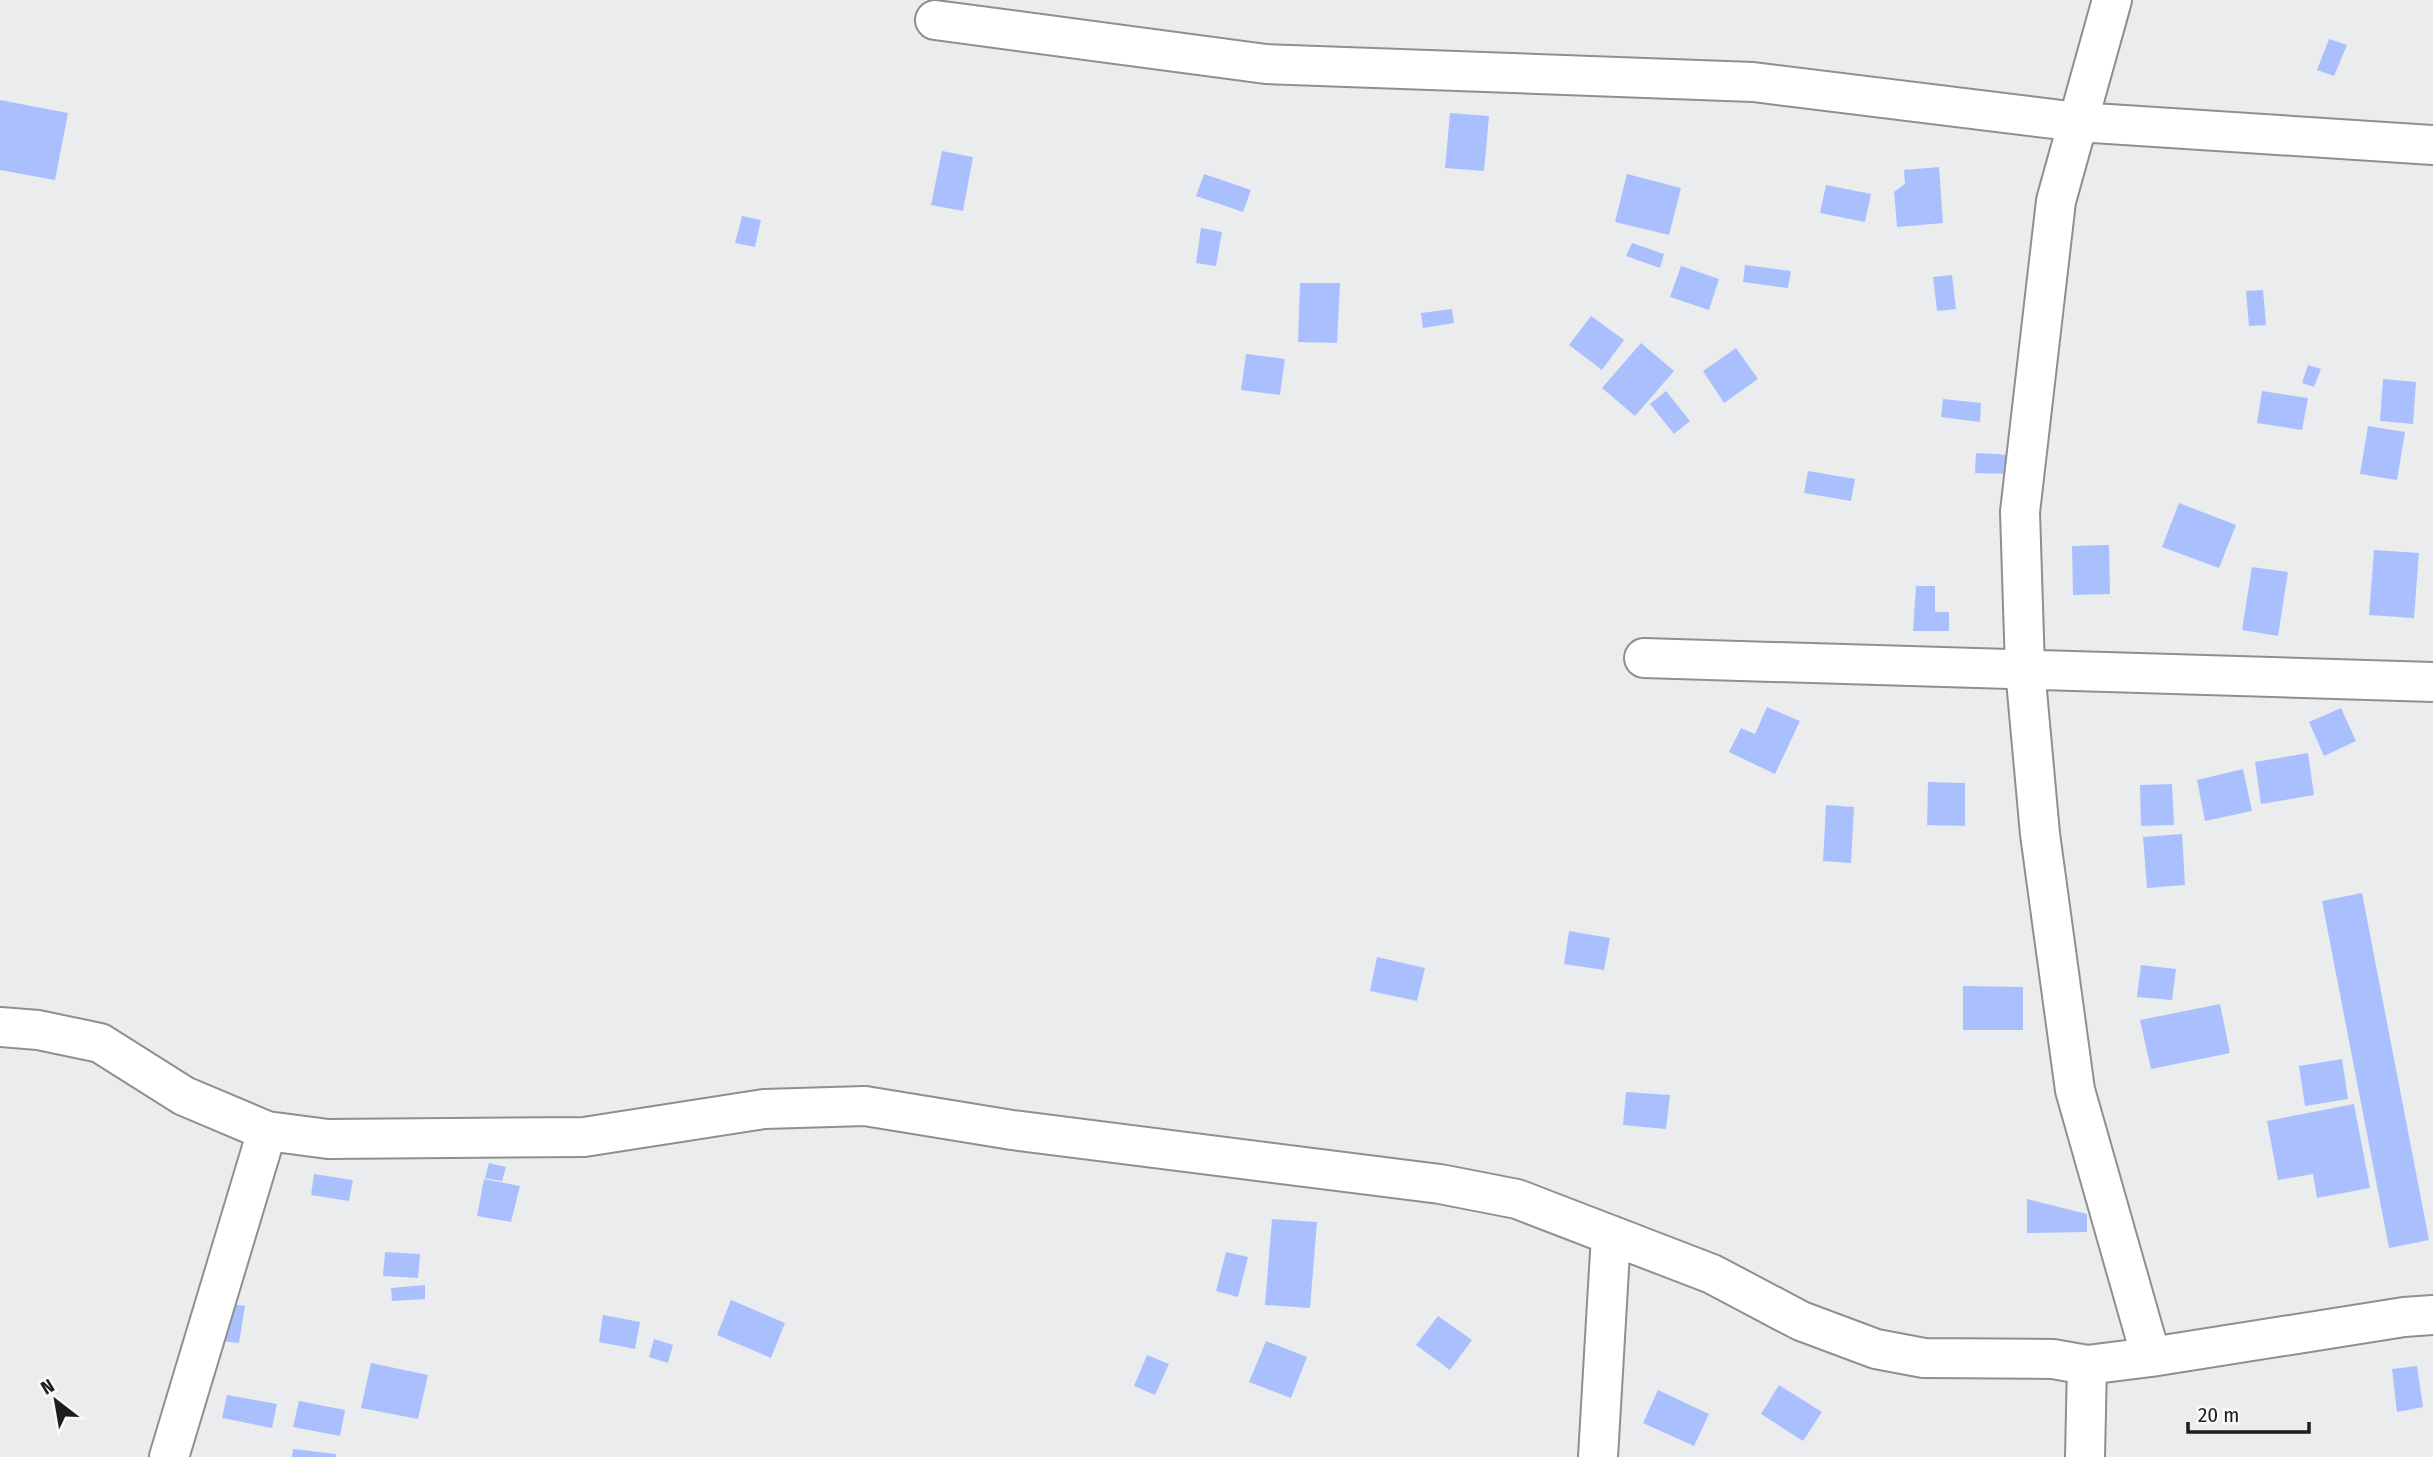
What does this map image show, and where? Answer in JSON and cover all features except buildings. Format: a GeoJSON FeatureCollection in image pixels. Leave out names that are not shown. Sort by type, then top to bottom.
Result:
{"type":"FeatureCollection","features":[{"type":"Feature","properties":{"kind":"street"},"geometry":{"type":"LineString","coordinates":[[2112,0],[2056,201],[2020,512],[2025,669],[2040,834],[2075,1090],[2151,1357]]}},
{"type":"Feature","properties":{"kind":"street"},"geometry":{"type":"LineString","coordinates":[[935,20],[1266,64],[1752,82],[2078,122],[2433,145]]}},
{"type":"Feature","properties":{"kind":"street"},"geometry":{"type":"LineString","coordinates":[[1644,658],[2433,682]]}},
{"type":"Feature","properties":{"kind":"street"},"geometry":{"type":"LineString","coordinates":[[0,1027],[38,1030],[100,1043],[184,1096],[267,1131],[328,1139],[584,1137],[764,1109],[865,1106],[1026,1132],[1440,1184],[1517,1199],[1712,1274],[1801,1321],[1876,1349],[1924,1358],[2053,1359],[2087,1365],[2404,1317],[2433,1315]]}},
{"type":"Feature","properties":{"kind":"street"},"geometry":{"type":"LineString","coordinates":[[169,1457],[267,1131]]}},
{"type":"Feature","properties":{"kind":"street"},"geometry":{"type":"LineString","coordinates":[[1598,1457],[1611,1235]]}},
{"type":"Feature","properties":{"kind":"street"},"geometry":{"type":"LineString","coordinates":[[2085,1457],[2087,1365]]}}]}
